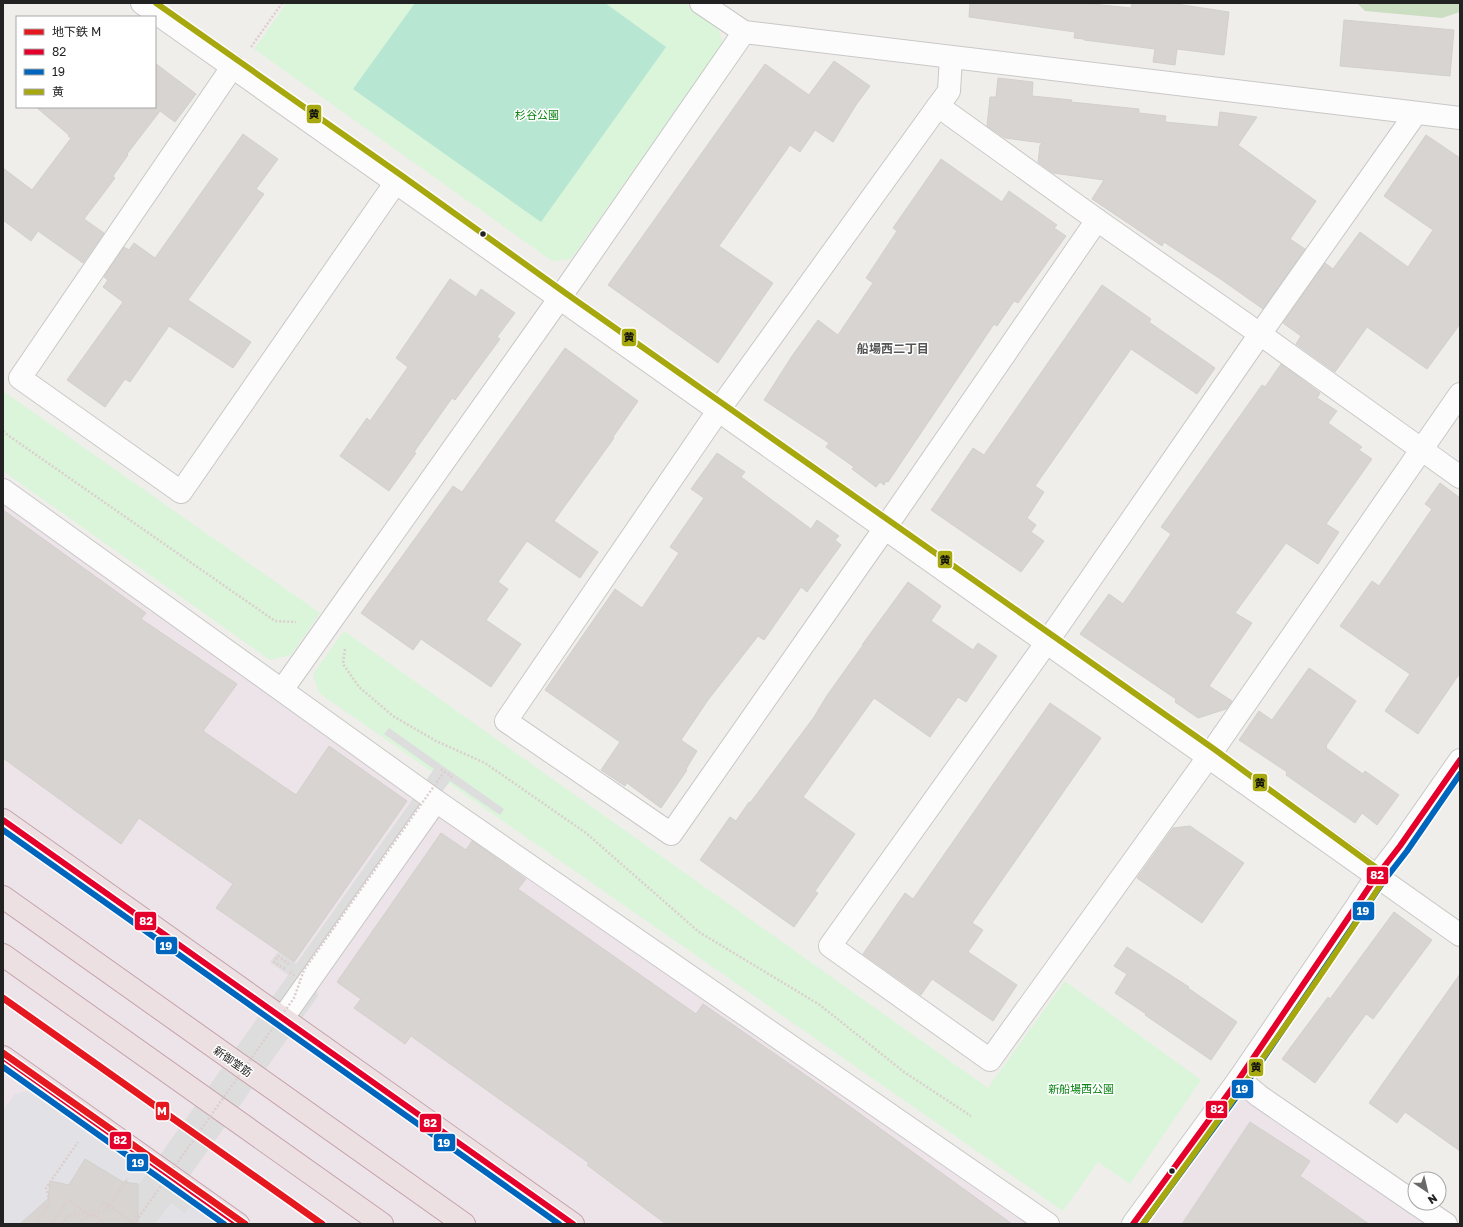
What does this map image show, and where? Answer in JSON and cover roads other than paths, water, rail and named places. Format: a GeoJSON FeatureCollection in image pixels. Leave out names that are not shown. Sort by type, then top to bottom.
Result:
{"type":"FeatureCollection","features":[{"type":"Feature","properties":{"kind":"highway"},"geometry":{"type":"LineString","coordinates":[[3,820],[573,1224]]}},
{"type":"Feature","properties":{"kind":"highway","name":"新御堂筋"},"geometry":{"type":"LineString","coordinates":[[3,897],[464,1224]]}},
{"type":"Feature","properties":{"kind":"highway"},"geometry":{"type":"LineString","coordinates":[[3,955],[382,1224]]}},
{"type":"Feature","properties":{"kind":"highway"},"geometry":{"type":"LineString","coordinates":[[3,1057],[238,1224]]}},
{"type":"Feature","properties":{"kind":"street"},"geometry":{"type":"LineString","coordinates":[[142,3],[240,59],[396,182],[559,299],[886,528],[1209,756],[1376,877],[1460,935]]}},
{"type":"Feature","properties":{"kind":"street"},"geometry":{"type":"LineString","coordinates":[[701,3],[744,32],[1460,118]]}},
{"type":"Feature","properties":{"kind":"street"},"geometry":{"type":"LineString","coordinates":[[282,690],[559,299],[744,32]]}},
{"type":"Feature","properties":{"kind":"street"},"geometry":{"type":"LineString","coordinates":[[951,57],[949,91],[718,411],[506,721],[671,834],[886,528],[1097,220]]}},
{"type":"Feature","properties":{"kind":"street"},"geometry":{"type":"LineString","coordinates":[[240,59],[20,378],[181,492],[396,182]]}},
{"type":"Feature","properties":{"kind":"street"},"geometry":{"type":"LineString","coordinates":[[938,106],[1460,477]]}},
{"type":"Feature","properties":{"kind":"street"},"geometry":{"type":"LineString","coordinates":[[1416,113],[1260,334],[1047,642],[830,946],[990,1060],[1209,756],[1421,448],[1460,394]]}},
{"type":"Feature","properties":{"kind":"street"},"geometry":{"type":"LineString","coordinates":[[3,490],[436,801],[1048,1224]]}},
{"type":"Feature","properties":{"kind":"street"},"geometry":{"type":"LineString","coordinates":[[1133,1224],[1239,1079],[1376,877],[1400,846],[1460,760]]}},
{"type":"Feature","properties":{"kind":"street"},"geometry":{"type":"LineString","coordinates":[[282,1019],[436,801]]}},
{"type":"Feature","properties":{"kind":"street"},"geometry":{"type":"LineString","coordinates":[[1239,1079],[1260,1096],[1407,1197]]}},
{"type":"Feature","properties":{"kind":"street"},"geometry":{"type":"LineString","coordinates":[[1427,1211],[1446,1224]]}},
{"type":"Feature","properties":{"kind":"metro line","name":"M"},"geometry":{"type":"LineString","coordinates":[[3,998],[322,1224]]}},
{"type":"Feature","properties":{"kind":"metro line","name":"M"},"geometry":{"type":"LineString","coordinates":[[3,1053],[245,1224]]}},
{"type":"Feature","properties":{"kind":"district","name":"船場西二丁目"},"geometry":{"type":"Point","coordinates":[893,348]}},
{"type":"Feature","properties":{"kind":"park label","name":"杉谷公園"},"geometry":{"type":"Point","coordinates":[537,114]}},
{"type":"Feature","properties":{"kind":"park label","name":"新船場西公園"},"geometry":{"type":"Point","coordinates":[1081,1088]}}]}
